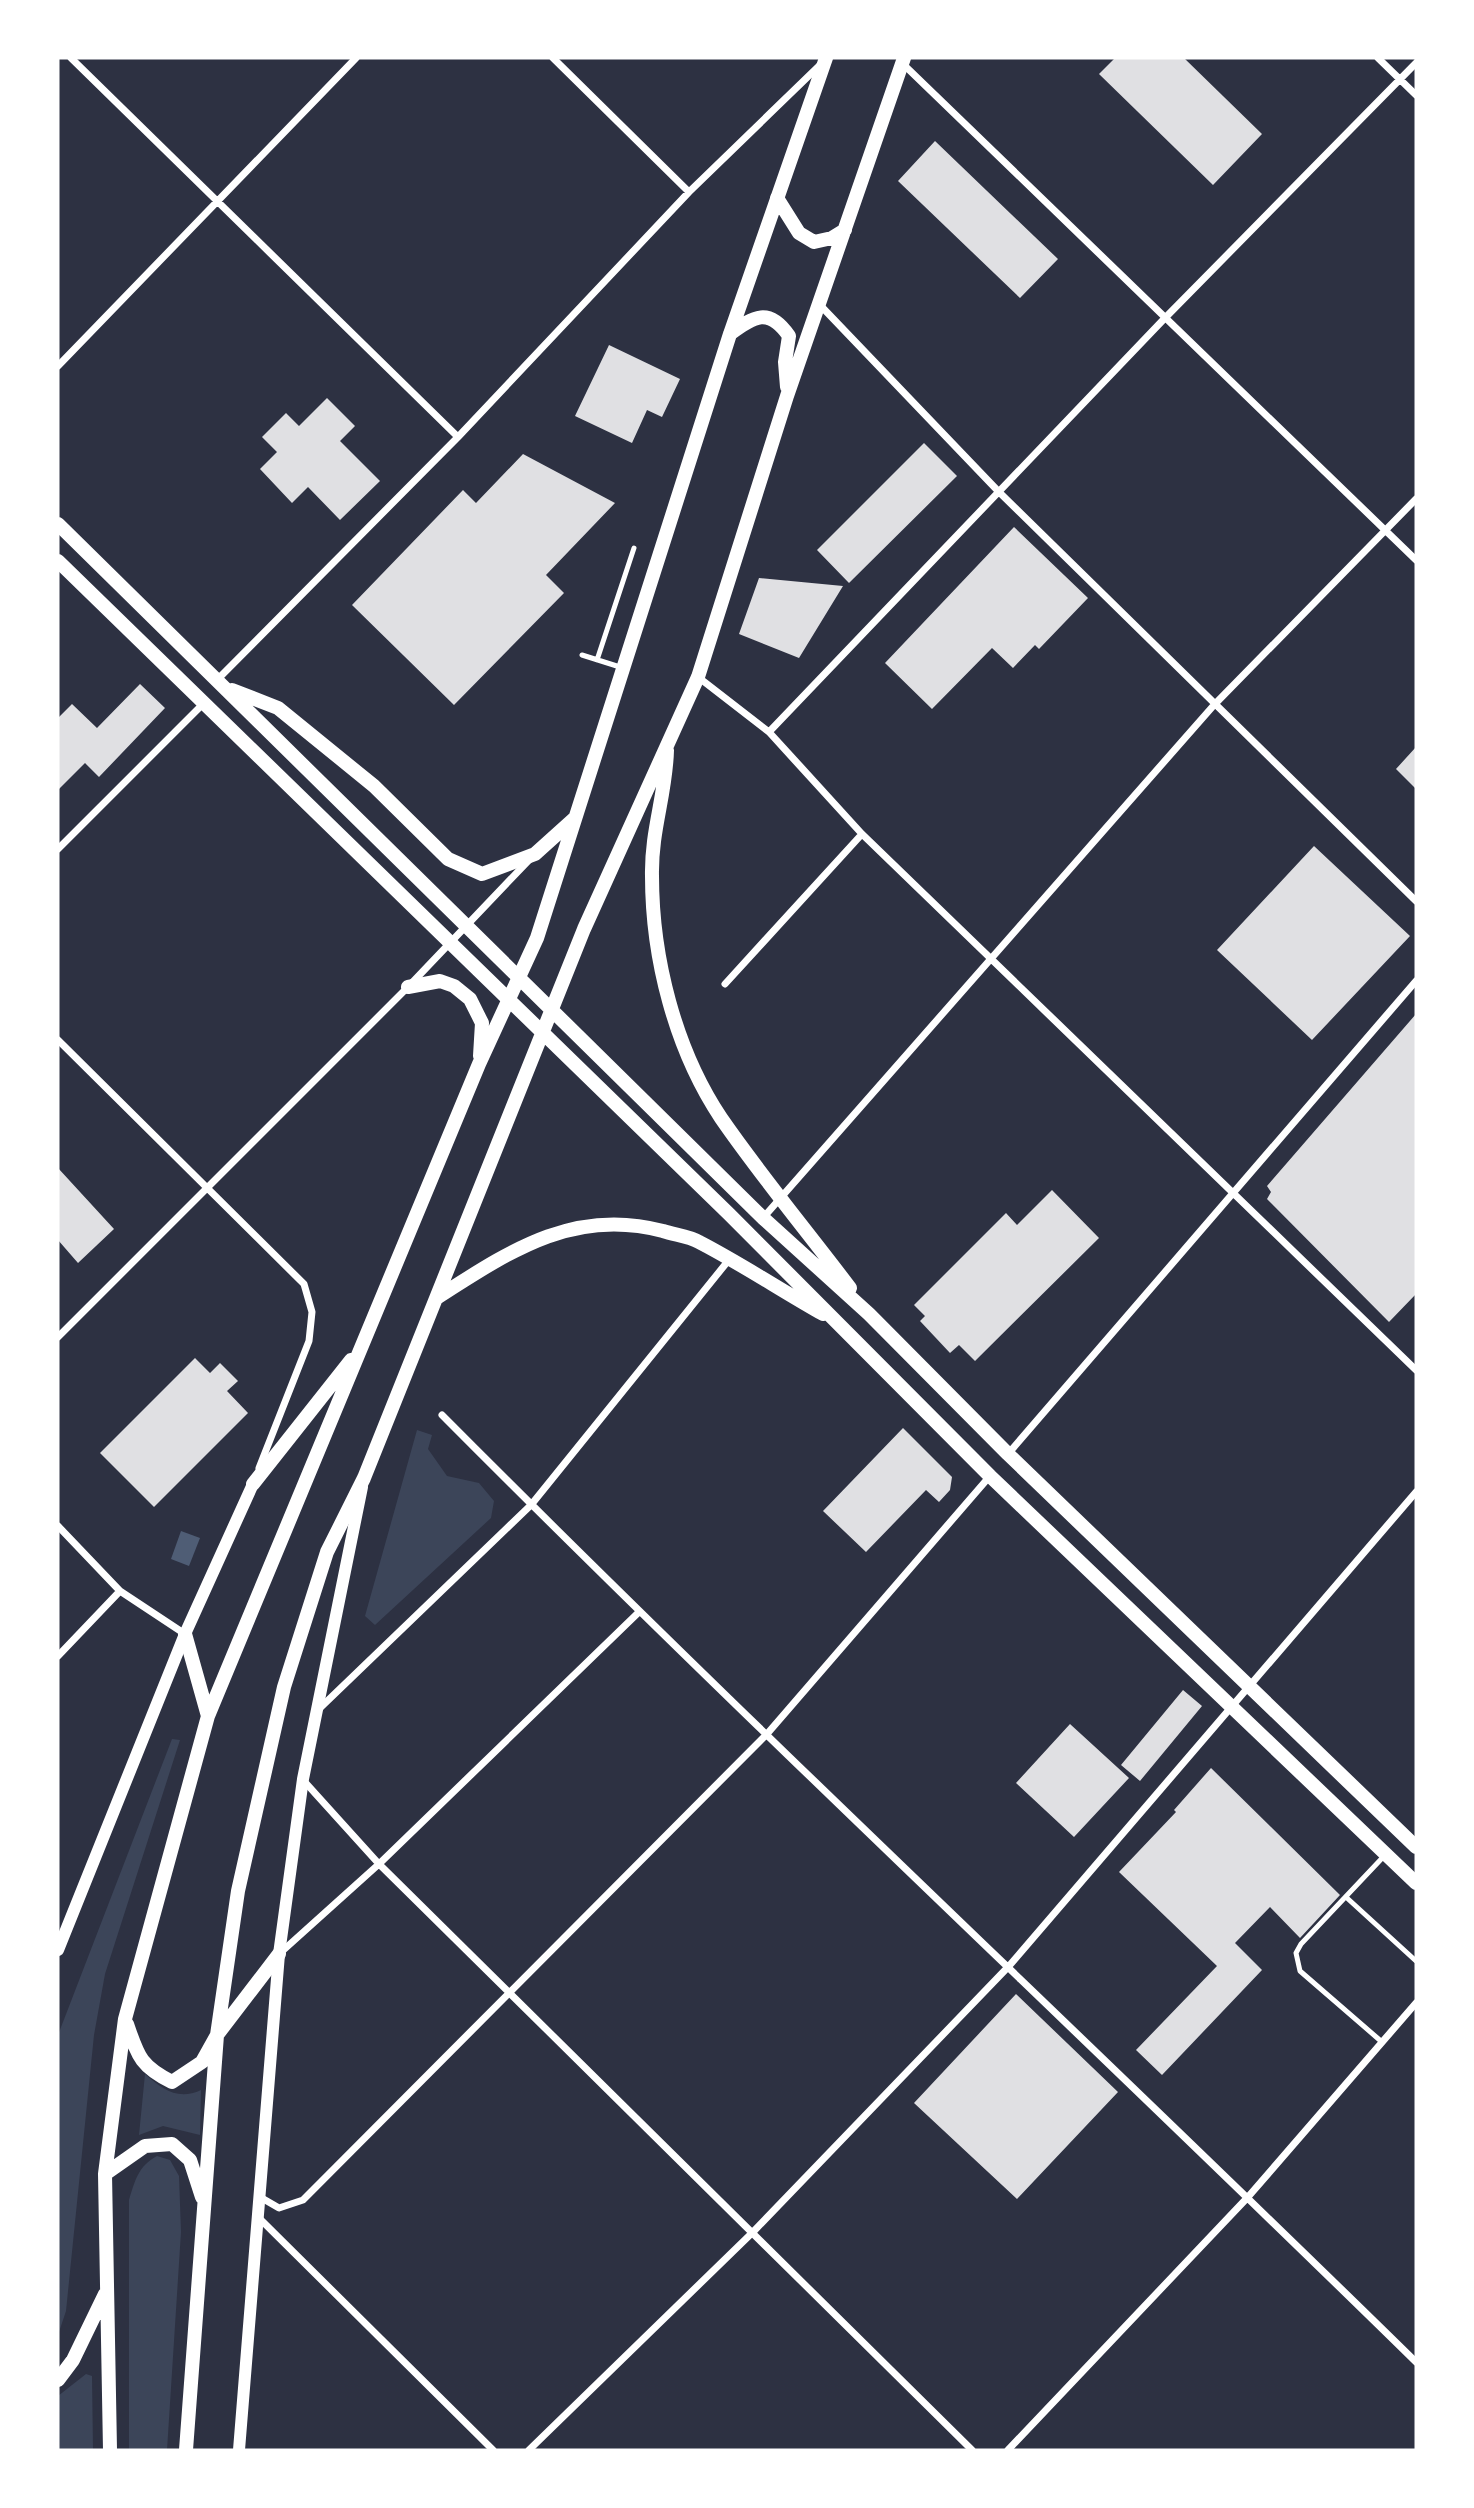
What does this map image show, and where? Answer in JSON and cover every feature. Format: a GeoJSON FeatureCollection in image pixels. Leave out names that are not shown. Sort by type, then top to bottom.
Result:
{"type":"FeatureCollection","features":[{"type":"Feature","properties":{"kind":"main road"},"geometry":{"type":"LineString","coordinates":[[110,2450],[105,2175],[125,2019],[208,1716],[480,1064],[537,938],[579,815],[593,754],[730,334],[825,59]]}},
{"type":"Feature","properties":{"kind":"main road"},"geometry":{"type":"LineString","coordinates":[[186,2450],[217,2035],[237,1891],[284,1687],[327,1552],[364,1478],[584,929],[698,677],[787,396],[904,61]]}},
{"type":"Feature","properties":{"kind":"main road"},"geometry":{"type":"LineString","coordinates":[[777,198],[799,233],[814,242],[832,238],[845,230]]}},
{"type":"Feature","properties":{"kind":"main road"},"geometry":{"type":"LineString","coordinates":[[730,334],[748,320],[764,316],[780,321],[789,336],[785,362],[787,396]]}},
{"type":"Feature","properties":{"kind":"main road"},"geometry":{"type":"LineString","coordinates":[[58,524],[762,1218],[869,1314],[1248,1688],[1416,1847]]}},
{"type":"Feature","properties":{"kind":"main road"},"geometry":{"type":"LineString","coordinates":[[58,561],[280,780],[729,1214],[990,1476],[1416,1883]]}},
{"type":"Feature","properties":{"kind":"main road"},"geometry":{"type":"LineString","coordinates":[[220,683],[278,708],[374,786],[448,859],[482,874],[535,854],[579,815]]}},
{"type":"Feature","properties":{"kind":"main road"},"geometry":{"type":"LineString","coordinates":[[668,742],[666,783],[655,816],[652,875],[656,938],[668,997],[690,1059],[720,1116],[869,1314]]}},
{"type":"Feature","properties":{"kind":"main road"},"geometry":{"type":"LineString","coordinates":[[408,987],[440,981],[454,986],[470,999],[482,1023],[480,1064]]}},
{"type":"Feature","properties":{"kind":"main road"},"geometry":{"type":"LineString","coordinates":[[438,1297],[493,1262],[545,1235],[594,1224],[638,1224],[697,1241],[840,1324]]}},
{"type":"Feature","properties":{"kind":"main road"},"geometry":{"type":"LineString","coordinates":[[253,1484],[363,1345]]}},
{"type":"Feature","properties":{"kind":"main road"},"geometry":{"type":"LineString","coordinates":[[185,1634],[208,1716]]}},
{"type":"Feature","properties":{"kind":"main road"},"geometry":{"type":"LineString","coordinates":[[125,2019],[139,2060],[152,2072],[172,2082],[202,2062],[217,2035],[279,1954]]}},
{"type":"Feature","properties":{"kind":"main road"},"geometry":{"type":"LineString","coordinates":[[105,2175],[145,2146],[172,2144],[190,2160],[205,2205]]}},
{"type":"Feature","properties":{"kind":"main road"},"geometry":{"type":"LineString","coordinates":[[58,2380],[73,2360],[107,2290]]}},
{"type":"Feature","properties":{"kind":"street"},"geometry":{"type":"LineString","coordinates":[[71,58],[458,438]]}},
{"type":"Feature","properties":{"kind":"street"},"geometry":{"type":"LineString","coordinates":[[58,366],[356,58]]}},
{"type":"Feature","properties":{"kind":"street"},"geometry":{"type":"LineString","coordinates":[[553,58],[690,192]]}},
{"type":"Feature","properties":{"kind":"street"},"geometry":{"type":"LineString","coordinates":[[1378,58],[1416,95]]}},
{"type":"Feature","properties":{"kind":"street"},"geometry":{"type":"LineString","coordinates":[[220,683],[458,438],[690,192],[825,59]]}},
{"type":"Feature","properties":{"kind":"street"},"geometry":{"type":"LineString","coordinates":[[904,61],[1164,319],[1416,560]]}},
{"type":"Feature","properties":{"kind":"street"},"geometry":{"type":"LineString","coordinates":[[769,733],[1164,319],[1416,63]]}},
{"type":"Feature","properties":{"kind":"street"},"geometry":{"type":"LineString","coordinates":[[820,305],[999,492],[1416,901]]}},
{"type":"Feature","properties":{"kind":"street"},"geometry":{"type":"LineString","coordinates":[[762,1218],[1214,705],[1416,499]]}},
{"type":"Feature","properties":{"kind":"street"},"geometry":{"type":"LineString","coordinates":[[698,677],[769,733],[862,834],[1416,1370]]}},
{"type":"Feature","properties":{"kind":"street"},"geometry":{"type":"LineString","coordinates":[[58,849],[204,704]]}},
{"type":"Feature","properties":{"kind":"street"},"geometry":{"type":"LineString","coordinates":[[725,984],[862,834]]}},
{"type":"Feature","properties":{"kind":"street"},"geometry":{"type":"LineString","coordinates":[[58,1337],[408,987],[535,854]]}},
{"type":"Feature","properties":{"kind":"street"},"geometry":{"type":"LineString","coordinates":[[1008,1454],[1416,981]]}},
{"type":"Feature","properties":{"kind":"street"},"geometry":{"type":"LineString","coordinates":[[58,1040],[304,1283],[312,1312],[309,1341],[253,1484],[185,1634],[58,1950]]}},
{"type":"Feature","properties":{"kind":"street"},"geometry":{"type":"LineString","coordinates":[[320,1708],[531,1505],[728,1261]]}},
{"type":"Feature","properties":{"kind":"street"},"geometry":{"type":"LineString","coordinates":[[442,1416],[639,1612],[1009,1966],[1416,2362]]}},
{"type":"Feature","properties":{"kind":"street"},"geometry":{"type":"LineString","coordinates":[[260,2197],[279,2208],[303,2200],[767,1734],[990,1476]]}},
{"type":"Feature","properties":{"kind":"street"},"geometry":{"type":"LineString","coordinates":[[239,2450],[279,1954],[303,1779],[320,1708],[364,1478]]}},
{"type":"Feature","properties":{"kind":"street"},"geometry":{"type":"LineString","coordinates":[[529,2450],[753,2232],[1009,1966],[1416,1492]]}},
{"type":"Feature","properties":{"kind":"street"},"geometry":{"type":"LineString","coordinates":[[58,1526],[120,1591],[185,1634]]}},
{"type":"Feature","properties":{"kind":"street"},"geometry":{"type":"LineString","coordinates":[[58,1656],[120,1591]]}},
{"type":"Feature","properties":{"kind":"street"},"geometry":{"type":"LineString","coordinates":[[279,1954],[379,1864],[639,1612]]}},
{"type":"Feature","properties":{"kind":"street"},"geometry":{"type":"LineString","coordinates":[[303,1779],[379,1864],[972,2450]]}},
{"type":"Feature","properties":{"kind":"street"},"geometry":{"type":"LineString","coordinates":[[1008,2450],[1248,2197],[1416,2004]]}},
{"type":"Feature","properties":{"kind":"street"},"geometry":{"type":"LineString","coordinates":[[258,2217],[493,2450]]}},
{"type":"Feature","properties":{"kind":"lane"},"geometry":{"type":"LineString","coordinates":[[597,660],[634,548]]}},
{"type":"Feature","properties":{"kind":"lane"},"geometry":{"type":"LineString","coordinates":[[582,655],[623,668]]}},
{"type":"Feature","properties":{"kind":"lane"},"geometry":{"type":"LineString","coordinates":[[1382,2042],[1300,1971],[1296,1960],[1301,1944],[1386,1854]]}},
{"type":"Feature","properties":{"kind":"lane"},"geometry":{"type":"LineString","coordinates":[[1347,1898],[1416,1961]]}},
{"type":"Feature","properties":{"kind":"shaded area"},"geometry":{"type":"Polygon","coordinates":[[[417,1430],[432,1435],[428,1449],[447,1476],[479,1483],[494,1501],[491,1518],[375,1625],[365,1616],[417,1430]]]}},
{"type":"Feature","properties":{"kind":"shaded area"},"geometry":{"type":"Polygon","coordinates":[[[181,1531],[200,1538],[189,1566],[171,1559],[181,1531]]]}},
{"type":"Feature","properties":{"kind":"shaded area"},"geometry":{"type":"Polygon","coordinates":[[[172,1739],[180,1740],[105,1974],[94,2035],[66,2311],[58,2335],[58,2035],[172,1739]]]}},
{"type":"Feature","properties":{"kind":"shaded area"},"geometry":{"type":"Polygon","coordinates":[[[145,2074],[164,2089],[178,2094],[201,2090],[200,2135],[163,2126],[139,2135],[145,2074]]]}},
{"type":"Feature","properties":{"kind":"shaded area"},"geometry":{"type":"Polygon","coordinates":[[[157,2156],[170,2160],[179,2176],[181,2232],[167,2450],[129,2450],[129,2200],[141,2169],[157,2156]]]}},
{"type":"Feature","properties":{"kind":"shaded area"},"geometry":{"type":"Polygon","coordinates":[[[86,2374],[92,2376],[93,2450],[58,2450],[58,2396],[86,2374]]]}},
{"type":"Feature","properties":{"kind":"building"},"geometry":{"type":"Polygon","coordinates":[[[1115,58],[1184,58],[1262,134],[1213,185],[1099,74],[1115,58]]]}},
{"type":"Feature","properties":{"kind":"building"},"geometry":{"type":"Polygon","coordinates":[[[935,141],[1058,259],[1020,298],[898,181],[935,141]]]}},
{"type":"Feature","properties":{"kind":"building"},"geometry":{"type":"Polygon","coordinates":[[[609,345],[680,379],[662,417],[647,410],[632,443],[575,416],[609,345]]]}},
{"type":"Feature","properties":{"kind":"building"},"geometry":{"type":"Polygon","coordinates":[[[327,398],[355,426],[340,441],[380,481],[340,520],[308,487],[292,503],[260,469],[277,452],[262,437],[286,413],[299,426],[327,398]]]}},
{"type":"Feature","properties":{"kind":"building"},"geometry":{"type":"Polygon","coordinates":[[[924,443],[957,476],[849,583],[817,550],[924,443]]]}},
{"type":"Feature","properties":{"kind":"building"},"geometry":{"type":"Polygon","coordinates":[[[523,454],[615,503],[546,575],[564,593],[454,705],[352,605],[463,490],[476,503],[523,454]]]}},
{"type":"Feature","properties":{"kind":"building"},"geometry":{"type":"Polygon","coordinates":[[[1014,527],[1088,598],[1039,649],[1035,645],[1013,668],[992,648],[932,709],[885,663],[1014,527]]]}},
{"type":"Feature","properties":{"kind":"building"},"geometry":{"type":"Polygon","coordinates":[[[759,578],[843,586],[799,658],[739,634],[759,578]]]}},
{"type":"Feature","properties":{"kind":"building"},"geometry":{"type":"Polygon","coordinates":[[[140,684],[165,708],[99,777],[85,763],[58,790],[58,718],[72,704],[97,728],[140,684]]]}},
{"type":"Feature","properties":{"kind":"building"},"geometry":{"type":"Polygon","coordinates":[[[1416,747],[1416,789],[1396,769],[1416,747]]]}},
{"type":"Feature","properties":{"kind":"building"},"geometry":{"type":"Polygon","coordinates":[[[1314,846],[1410,936],[1312,1040],[1217,950],[1314,846]]]}},
{"type":"Feature","properties":{"kind":"building"},"geometry":{"type":"Polygon","coordinates":[[[1416,1014],[1416,1294],[1389,1322],[1267,1199],[1271,1192],[1267,1186],[1416,1014]]]}},
{"type":"Feature","properties":{"kind":"building"},"geometry":{"type":"Polygon","coordinates":[[[58,1168],[114,1229],[78,1263],[58,1240],[58,1168]]]}},
{"type":"Feature","properties":{"kind":"building"},"geometry":{"type":"Polygon","coordinates":[[[1052,1190],[1099,1238],[975,1361],[959,1345],[950,1353],[920,1321],[925,1316],[914,1305],[1006,1213],[1017,1225],[1052,1190]]]}},
{"type":"Feature","properties":{"kind":"building"},"geometry":{"type":"Polygon","coordinates":[[[195,1358],[210,1373],[220,1363],[238,1381],[227,1391],[248,1413],[154,1507],[100,1453],[195,1358]]]}},
{"type":"Feature","properties":{"kind":"building"},"geometry":{"type":"Polygon","coordinates":[[[903,1428],[952,1477],[950,1490],[939,1502],[926,1490],[866,1552],[823,1511],[903,1428]]]}},
{"type":"Feature","properties":{"kind":"building"},"geometry":{"type":"Polygon","coordinates":[[[1183,1690],[1202,1706],[1140,1781],[1121,1765],[1183,1690]]]}},
{"type":"Feature","properties":{"kind":"building"},"geometry":{"type":"Polygon","coordinates":[[[1070,1724],[1129,1778],[1074,1837],[1016,1783],[1070,1724]]]}},
{"type":"Feature","properties":{"kind":"building"},"geometry":{"type":"Polygon","coordinates":[[[1211,1768],[1340,1895],[1300,1938],[1270,1907],[1235,1943],[1262,1970],[1162,2075],[1136,2050],[1217,1966],[1119,1872],[1176,1812],[1174,1810],[1211,1768]]]}},
{"type":"Feature","properties":{"kind":"building"},"geometry":{"type":"Polygon","coordinates":[[[1016,1994],[1118,2092],[1017,2199],[914,2103],[1016,1994]]]}}]}
